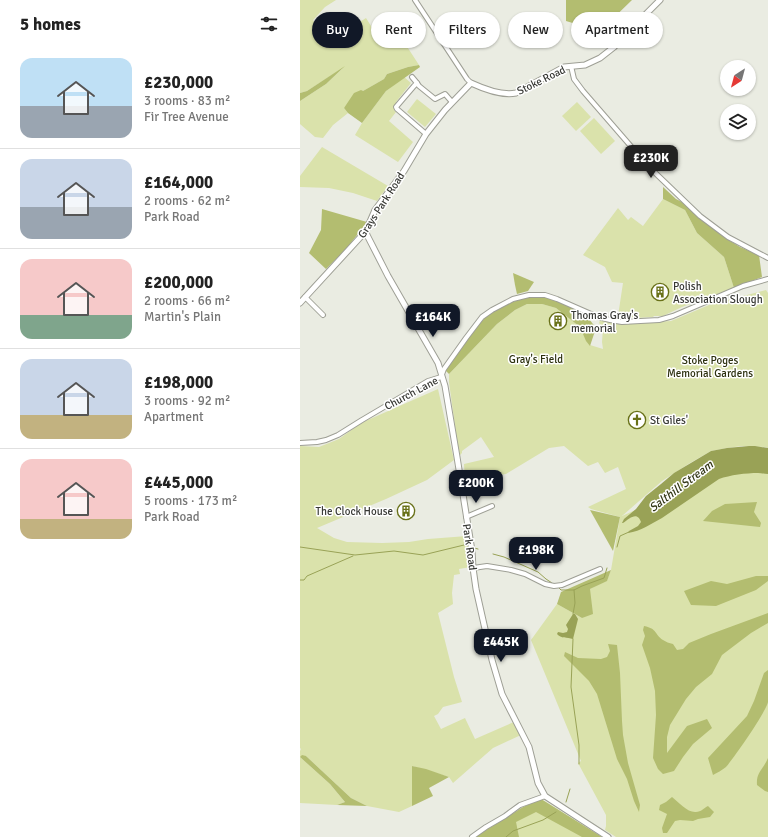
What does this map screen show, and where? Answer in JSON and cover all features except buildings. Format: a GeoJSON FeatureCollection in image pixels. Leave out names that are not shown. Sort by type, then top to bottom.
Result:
{"type":"FeatureCollection","features":[{"type":"Feature","properties":{"kind":"main road","name":"Stoke Road"},"geometry":{"type":"LineString","coordinates":[[471,83],[508,95],[516,93],[564,67],[585,65],[600,58],[614,47],[660,0]]}},
{"type":"Feature","properties":{"kind":"main road","name":"Grays Park Road"},"geometry":{"type":"LineString","coordinates":[[300,303],[366,231],[375,210],[404,171],[426,134],[452,102],[471,83]]}},
{"type":"Feature","properties":{"kind":"main road","name":"Park Road"},"geometry":{"type":"LineString","coordinates":[[366,231],[388,276],[438,363],[442,375],[472,551],[476,589],[490,653],[502,694],[529,747],[538,783],[545,796]]}},
{"type":"Feature","properties":{"kind":"main road"},"geometry":{"type":"LineString","coordinates":[[545,796],[608,837]]}},
{"type":"Feature","properties":{"kind":"street"},"geometry":{"type":"LineString","coordinates":[[415,0],[471,83]]}},
{"type":"Feature","properties":{"kind":"street"},"geometry":{"type":"LineString","coordinates":[[571,66],[574,79],[583,91],[648,166],[700,216],[728,237],[768,258]]}},
{"type":"Feature","properties":{"kind":"street"},"geometry":{"type":"LineString","coordinates":[[412,77],[435,99],[449,91]]}},
{"type":"Feature","properties":{"kind":"street"},"geometry":{"type":"LineString","coordinates":[[417,83],[396,107],[426,134]]}},
{"type":"Feature","properties":{"kind":"street"},"geometry":{"type":"LineString","coordinates":[[445,94],[452,102]]}},
{"type":"Feature","properties":{"kind":"street","name":"Church Lane"},"geometry":{"type":"LineString","coordinates":[[300,443],[317,442],[338,435],[428,382],[441,377],[444,369],[482,317],[513,299],[529,295],[545,295],[598,317],[610,320],[622,322],[659,320],[673,316],[743,286],[768,279]]}},
{"type":"Feature","properties":{"kind":"street"},"geometry":{"type":"LineString","coordinates":[[304,297],[323,316]]}},
{"type":"Feature","properties":{"kind":"street"},"geometry":{"type":"LineString","coordinates":[[466,517],[492,506]]}},
{"type":"Feature","properties":{"kind":"street"},"geometry":{"type":"LineString","coordinates":[[473,568],[487,566],[511,570],[525,574],[545,584],[554,586],[562,585],[600,569]]}},
{"type":"Feature","properties":{"kind":"street"},"geometry":{"type":"LineString","coordinates":[[472,837],[520,805],[545,796]]}},
{"type":"Feature","properties":{"kind":"green space"},"geometry":{"type":"Polygon","coordinates":[[[300,0],[336,0],[320,12],[312,12],[312,48],[363,48],[363,20],[366,18],[371,26],[371,48],[408,48],[419,65],[387,74],[384,79],[363,91],[344,108],[348,113],[333,125],[323,138],[315,137],[300,124],[300,101],[326,84],[343,68],[307,91],[300,93],[300,0]]]}},
{"type":"Feature","properties":{"kind":"green space"},"geometry":{"type":"Polygon","coordinates":[[[404,77],[411,83],[396,102],[397,104],[394,110],[396,112],[389,121],[413,142],[398,162],[355,135],[386,91],[404,77]]]}},
{"type":"Feature","properties":{"kind":"green space"},"geometry":{"type":"Polygon","coordinates":[[[417,99],[436,114],[425,127],[407,112],[417,99]]]}},
{"type":"Feature","properties":{"kind":"green space"},"geometry":{"type":"Polygon","coordinates":[[[577,102],[591,117],[576,131],[562,116],[577,102]]]}},
{"type":"Feature","properties":{"kind":"green space"},"geometry":{"type":"Polygon","coordinates":[[[594,118],[615,141],[601,154],[580,131],[594,118]]]}},
{"type":"Feature","properties":{"kind":"green space"},"geometry":{"type":"Polygon","coordinates":[[[322,147],[388,186],[377,201],[353,193],[329,188],[300,187],[300,176],[322,147]]]}},
{"type":"Feature","properties":{"kind":"green space"},"geometry":{"type":"Polygon","coordinates":[[[663,199],[685,210],[697,233],[724,257],[734,288],[682,307],[663,316],[635,318],[618,316],[623,283],[612,282],[605,267],[583,255],[618,208],[628,220],[631,217],[643,226],[663,199]]]}},
{"type":"Feature","properties":{"kind":"green space"},"geometry":{"type":"Polygon","coordinates":[[[766,290],[768,293],[768,448],[742,446],[711,451],[662,481],[622,516],[718,473],[768,457],[768,837],[616,837],[605,830],[606,815],[578,763],[581,761],[531,640],[557,604],[582,618],[590,589],[607,580],[611,570],[620,517],[588,507],[626,489],[618,467],[605,473],[598,462],[588,466],[564,446],[549,448],[506,474],[493,476],[477,474],[465,482],[464,464],[494,457],[481,437],[462,451],[459,456],[449,374],[497,324],[515,310],[527,304],[542,304],[556,308],[580,327],[590,345],[603,349],[603,328],[599,323],[600,320],[617,322],[671,321],[709,305],[766,290]]]}},
{"type":"Feature","properties":{"kind":"green space"},"geometry":{"type":"Polygon","coordinates":[[[438,389],[454,460],[427,480],[317,528],[334,538],[347,542],[409,542],[467,536],[471,567],[459,569],[460,574],[454,575],[452,593],[453,604],[438,613],[454,677],[462,702],[443,707],[438,714],[434,716],[441,729],[465,718],[475,739],[514,722],[521,735],[493,748],[453,783],[449,777],[412,766],[412,806],[399,812],[367,806],[351,798],[306,756],[300,757],[300,446],[319,447],[339,439],[361,423],[438,389]]]}},
{"type":"Feature","properties":{"kind":"green space"},"geometry":{"type":"Polygon","coordinates":[[[300,757],[330,784],[345,802],[337,805],[300,803],[300,757]]]}},
{"type":"Feature","properties":{"kind":"green space"},"geometry":{"type":"Polygon","coordinates":[[[541,799],[602,837],[471,837],[486,829],[509,821],[541,799]]]}},
{"type":"Feature","properties":{"kind":"shaded area"},"geometry":{"type":"Polygon","coordinates":[[[566,0],[632,0],[620,12],[571,12],[571,23],[566,21],[566,0]]]}},
{"type":"Feature","properties":{"kind":"shaded area"},"geometry":{"type":"Polygon","coordinates":[[[419,65],[420,67],[386,91],[362,123],[348,113],[344,108],[354,93],[361,90],[363,91],[384,79],[387,74],[419,65]]]}},
{"type":"Feature","properties":{"kind":"shaded area"},"geometry":{"type":"Polygon","coordinates":[[[345,66],[326,84],[300,101],[300,93],[307,91],[345,66]]]}},
{"type":"Feature","properties":{"kind":"shaded area"},"geometry":{"type":"Polygon","coordinates":[[[663,187],[676,199],[692,207],[724,237],[740,247],[759,255],[762,277],[734,288],[724,257],[697,233],[685,210],[663,199],[663,187]]]}},
{"type":"Feature","properties":{"kind":"shaded area"},"geometry":{"type":"Polygon","coordinates":[[[322,209],[367,222],[347,248],[326,269],[309,253],[321,230],[322,209]]]}},
{"type":"Feature","properties":{"kind":"shaded area"},"geometry":{"type":"Polygon","coordinates":[[[513,273],[534,282],[528,291],[517,294],[513,273]]]}},
{"type":"Feature","properties":{"kind":"shaded area"},"geometry":{"type":"Polygon","coordinates":[[[532,296],[554,299],[586,315],[596,328],[590,346],[586,341],[580,327],[556,308],[542,304],[527,304],[515,310],[497,324],[449,374],[445,370],[468,338],[488,315],[504,305],[532,296]]]}},
{"type":"Feature","properties":{"kind":"shaded area"},"geometry":{"type":"Polygon","coordinates":[[[757,502],[754,512],[761,523],[760,527],[703,521],[712,511],[725,504],[757,502]]]}},
{"type":"Feature","properties":{"kind":"shaded area"},"geometry":{"type":"Polygon","coordinates":[[[590,510],[620,517],[613,551],[590,510]]]}},
{"type":"Feature","properties":{"kind":"shaded area"},"geometry":{"type":"Polygon","coordinates":[[[611,570],[607,581],[590,589],[593,614],[582,618],[557,604],[561,592],[611,570]]]}},
{"type":"Feature","properties":{"kind":"shaded area"},"geometry":{"type":"Polygon","coordinates":[[[756,576],[768,576],[768,581],[756,590],[716,606],[691,605],[684,591],[711,581],[727,584],[756,576]]]}},
{"type":"Feature","properties":{"kind":"shaded area"},"geometry":{"type":"Polygon","coordinates":[[[768,613],[768,623],[751,633],[722,655],[712,674],[696,687],[686,699],[670,725],[667,737],[667,753],[687,726],[707,719],[712,728],[693,744],[674,771],[663,774],[658,769],[653,758],[656,715],[655,691],[650,668],[642,645],[645,636],[643,630],[644,626],[654,630],[660,638],[673,644],[677,650],[683,649],[689,643],[711,634],[768,613]]]}},
{"type":"Feature","properties":{"kind":"shaded area"},"geometry":{"type":"Polygon","coordinates":[[[608,644],[617,645],[623,735],[628,763],[640,805],[639,812],[627,779],[617,759],[597,694],[589,681],[564,656],[565,652],[578,658],[601,659],[607,657],[610,651],[608,644]]]}},
{"type":"Feature","properties":{"kind":"shaded area"},"geometry":{"type":"Polygon","coordinates":[[[768,670],[768,702],[762,715],[726,767],[713,775],[708,758],[747,716],[764,673],[768,670]]]}},
{"type":"Feature","properties":{"kind":"shaded area"},"geometry":{"type":"Polygon","coordinates":[[[302,755],[306,756],[351,798],[367,806],[337,805],[345,802],[330,784],[300,757],[302,755]]]}},
{"type":"Feature","properties":{"kind":"shaded area"},"geometry":{"type":"Polygon","coordinates":[[[768,758],[768,792],[757,785],[757,781],[759,774],[768,758]]]}},
{"type":"Feature","properties":{"kind":"shaded area"},"geometry":{"type":"Polygon","coordinates":[[[412,766],[449,777],[429,788],[433,796],[412,806],[412,766]]]}},
{"type":"Feature","properties":{"kind":"shaded area"},"geometry":{"type":"Polygon","coordinates":[[[672,797],[690,811],[698,812],[708,806],[714,812],[710,817],[693,821],[675,821],[667,833],[663,833],[662,828],[667,814],[659,810],[660,805],[672,797]]]}},
{"type":"Feature","properties":{"kind":"shaded area"},"geometry":{"type":"Polygon","coordinates":[[[541,799],[602,837],[582,837],[536,812],[516,822],[519,837],[475,837],[523,807],[541,799]]]}},
{"type":"Feature","properties":{"kind":"water"},"geometry":{"type":"Polygon","coordinates":[[[749,446],[768,448],[768,474],[743,474],[719,479],[662,518],[642,529],[628,533],[641,522],[635,516],[622,523],[624,519],[636,509],[646,496],[674,473],[711,451],[749,446]]]}},
{"type":"Feature","properties":{"kind":"water"},"geometry":{"type":"Polygon","coordinates":[[[573,614],[575,614],[578,619],[573,639],[559,636],[557,634],[558,632],[567,632],[568,629],[566,625],[573,614]]]}},
{"type":"Feature","properties":{"kind":"waterway","name":"Salthill Stream"},"geometry":{"type":"LineString","coordinates":[[617,547],[620,536],[629,532]]}},
{"type":"Feature","properties":{"kind":"waterway","name":"Salthill Stream"},"geometry":{"type":"LineString","coordinates":[[300,547],[355,555],[394,551],[423,555],[464,545],[468,546]]}},
{"type":"Feature","properties":{"kind":"waterway","name":"Salthill Stream"},"geometry":{"type":"LineString","coordinates":[[474,548],[478,549]]}},
{"type":"Feature","properties":{"kind":"waterway","name":"Salthill Stream"},"geometry":{"type":"LineString","coordinates":[[493,554],[504,557],[538,572],[552,583]]}},
{"type":"Feature","properties":{"kind":"waterway"},"geometry":{"type":"LineString","coordinates":[[300,580],[304,580],[307,576],[353,556]]}},
{"type":"Feature","properties":{"kind":"waterway","name":"Salthill Stream"},"geometry":{"type":"LineString","coordinates":[[559,588],[561,590],[574,590],[604,578],[607,568]]}},
{"type":"Feature","properties":{"kind":"waterway"},"geometry":{"type":"LineString","coordinates":[[573,614],[575,603],[574,590]]}},
{"type":"Feature","properties":{"kind":"waterway"},"geometry":{"type":"LineString","coordinates":[[573,639],[571,687],[579,745],[579,764]]}},
{"type":"Feature","properties":{"kind":"waterway"},"geometry":{"type":"LineString","coordinates":[[566,802],[570,789]]}},
{"type":"Feature","properties":{"kind":"waterway"},"geometry":{"type":"LineString","coordinates":[[506,837],[513,831],[543,820],[556,812]]}},
{"type":"Feature","properties":{"kind":"place","name":"Polish Association Slough"},"geometry":{"type":"Point","coordinates":[660,292]}},
{"type":"Feature","properties":{"kind":"place","name":"Thomas Gray's memorial"},"geometry":{"type":"Point","coordinates":[558,321]}},
{"type":"Feature","properties":{"kind":"place","name":"St Giles'"},"geometry":{"type":"Point","coordinates":[637,420]}},
{"type":"Feature","properties":{"kind":"place","name":"The Clock House"},"geometry":{"type":"Point","coordinates":[406,511]}},
{"type":"Feature","properties":{"kind":"park label","name":"Gray's Field"},"geometry":{"type":"Point","coordinates":[536,359]}},
{"type":"Feature","properties":{"kind":"park label","name":"Stoke Poges Memorial Gardens"},"geometry":{"type":"Point","coordinates":[710,366]}}]}
